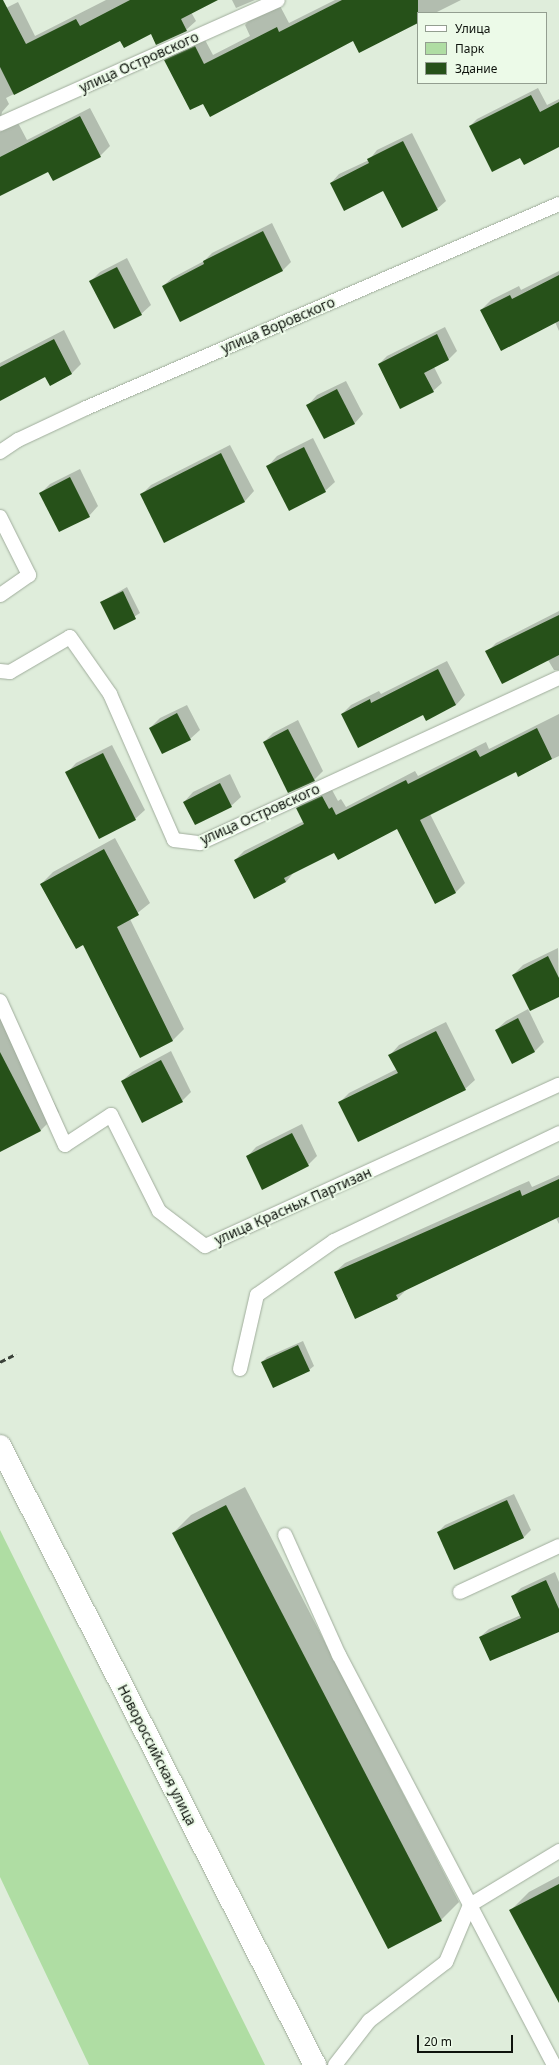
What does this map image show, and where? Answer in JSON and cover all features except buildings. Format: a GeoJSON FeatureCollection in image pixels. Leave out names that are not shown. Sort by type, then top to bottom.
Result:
{"type":"FeatureCollection","features":[{"type":"Feature","properties":{"kind":"main road","name":"Новороссийская улица"},"geometry":{"type":"LineString","coordinates":[[0,1446],[315,2065]]}},
{"type":"Feature","properties":{"kind":"lane","name":"улица Островского"},"geometry":{"type":"LineString","coordinates":[[0,124],[278,0]]}},
{"type":"Feature","properties":{"kind":"lane","name":"улица Воровского"},"geometry":{"type":"LineString","coordinates":[[0,452],[18,440],[86,408],[559,204]]}},
{"type":"Feature","properties":{"kind":"lane"},"geometry":{"type":"LineString","coordinates":[[0,517],[29,575],[0,595]]}},
{"type":"Feature","properties":{"kind":"lane","name":"улица Островского"},"geometry":{"type":"LineString","coordinates":[[0,671],[10,672],[70,637],[110,694],[174,840],[200,844],[559,678]]}},
{"type":"Feature","properties":{"kind":"lane","name":"улица Красных Партизан"},"geometry":{"type":"LineString","coordinates":[[0,1001],[64,1145],[111,1115],[159,1211],[205,1246],[559,1085]]}},
{"type":"Feature","properties":{"kind":"lane"},"geometry":{"type":"LineString","coordinates":[[240,1369],[257,1294],[334,1241],[559,1133]]}},
{"type":"Feature","properties":{"kind":"lane"},"geometry":{"type":"LineString","coordinates":[[285,1535],[339,1655],[554,2065]]}},
{"type":"Feature","properties":{"kind":"lane"},"geometry":{"type":"LineString","coordinates":[[460,1592],[559,1546]]}},
{"type":"Feature","properties":{"kind":"lane"},"geometry":{"type":"LineString","coordinates":[[335,2065],[369,2021],[446,1962],[470,1905],[559,1851]]}},
{"type":"Feature","properties":{"kind":"green space"},"geometry":{"type":"Polygon","coordinates":[[[0,1530],[265,2065],[89,2065],[0,1877],[0,1530]]]}},
{"type":"Feature","properties":{"kind":"railway"},"geometry":{"type":"LineString","coordinates":[[0,1362],[16,1354]]}}]}
